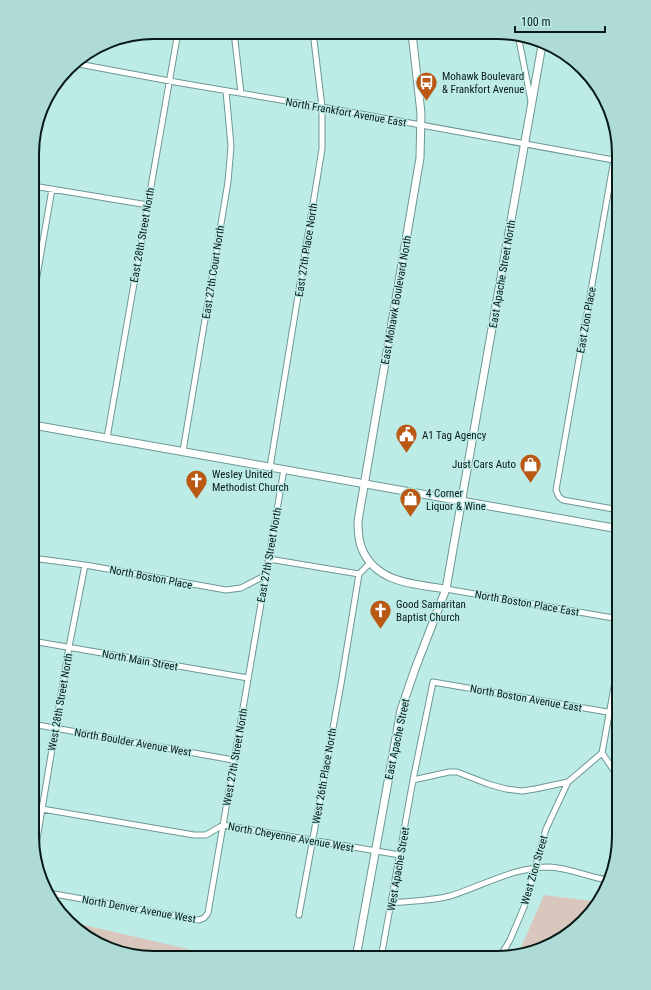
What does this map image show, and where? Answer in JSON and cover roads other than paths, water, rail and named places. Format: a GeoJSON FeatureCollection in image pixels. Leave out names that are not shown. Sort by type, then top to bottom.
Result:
{"type":"FeatureCollection","features":[{"type":"Feature","properties":{"kind":"main road","name":"East Mohawk Boulevard North"},"geometry":{"type":"LineString","coordinates":[[370,563],[361,548],[358,536],[358,521],[417,177],[421,142],[421,108],[413,39]]}},
{"type":"Feature","properties":{"kind":"main road","name":"East Apache Street North"},"geometry":{"type":"LineString","coordinates":[[462,502],[541,48]]}},
{"type":"Feature","properties":{"kind":"main road"},"geometry":{"type":"LineString","coordinates":[[39,426],[612,528]]}},
{"type":"Feature","properties":{"kind":"main road","name":"East Apache Street"},"geometry":{"type":"LineString","coordinates":[[357,951],[401,710],[446,589],[462,502]]}},
{"type":"Feature","properties":{"kind":"main road","name":"North Boston Place East"},"geometry":{"type":"LineString","coordinates":[[370,563],[384,575],[401,582],[446,589]]}},
{"type":"Feature","properties":{"kind":"street","name":"East 28th Street North"},"geometry":{"type":"LineString","coordinates":[[107,438],[177,39]]}},
{"type":"Feature","properties":{"kind":"street"},"geometry":{"type":"LineString","coordinates":[[235,39],[241,93]]}},
{"type":"Feature","properties":{"kind":"street","name":"East 27th Place North"},"geometry":{"type":"LineString","coordinates":[[270,467],[320,164],[322,107],[314,39]]}},
{"type":"Feature","properties":{"kind":"street"},"geometry":{"type":"LineString","coordinates":[[519,41],[532,105]]}},
{"type":"Feature","properties":{"kind":"street","name":"North Frankfort Avenue East"},"geometry":{"type":"LineString","coordinates":[[81,64],[612,160]]}},
{"type":"Feature","properties":{"kind":"street","name":"East 27th Court North"},"geometry":{"type":"LineString","coordinates":[[183,451],[228,182],[231,146],[226,91]]}},
{"type":"Feature","properties":{"kind":"street","name":"East Zion Place"},"geometry":{"type":"LineString","coordinates":[[612,183],[556,490],[558,497],[563,500],[612,509]]}},
{"type":"Feature","properties":{"kind":"street"},"geometry":{"type":"LineString","coordinates":[[39,187],[148,206]]}},
{"type":"Feature","properties":{"kind":"street"},"geometry":{"type":"LineString","coordinates":[[39,265],[52,189]]}},
{"type":"Feature","properties":{"kind":"street","name":"East 27th Street North"},"geometry":{"type":"LineString","coordinates":[[254,641],[284,469]]}},
{"type":"Feature","properties":{"kind":"street","name":"North Boston Place"},"geometry":{"type":"LineString","coordinates":[[39,559],[86,565],[226,590],[241,588],[266,575]]}},
{"type":"Feature","properties":{"kind":"street"},"geometry":{"type":"LineString","coordinates":[[269,559],[359,574],[370,563]]}},
{"type":"Feature","properties":{"kind":"street"},"geometry":{"type":"LineString","coordinates":[[69,647],[86,565]]}},
{"type":"Feature","properties":{"kind":"street","name":"West 26th Place North"},"geometry":{"type":"LineString","coordinates":[[300,915],[359,574]]}},
{"type":"Feature","properties":{"kind":"street","name":"North Boston Place East"},"geometry":{"type":"LineString","coordinates":[[446,589],[612,618]]}},
{"type":"Feature","properties":{"kind":"street","name":"West 27th Street North"},"geometry":{"type":"LineString","coordinates":[[204,918],[208,913],[254,641]]}},
{"type":"Feature","properties":{"kind":"street","name":"North Main Street"},"geometry":{"type":"LineString","coordinates":[[39,642],[248,678]]}},
{"type":"Feature","properties":{"kind":"street","name":"West 28th Street North"},"geometry":{"type":"LineString","coordinates":[[39,826],[69,647]]}},
{"type":"Feature","properties":{"kind":"street","name":"North Boston Avenue East"},"geometry":{"type":"LineString","coordinates":[[413,780],[433,682],[612,713]]}},
{"type":"Feature","properties":{"kind":"street"},"geometry":{"type":"LineString","coordinates":[[413,780],[449,772],[457,772],[488,784],[506,789],[522,791],[568,782],[602,753],[612,697]]}},
{"type":"Feature","properties":{"kind":"street","name":"North Boulder Avenue West"},"geometry":{"type":"LineString","coordinates":[[39,725],[233,760]]}},
{"type":"Feature","properties":{"kind":"street"},"geometry":{"type":"LineString","coordinates":[[602,753],[612,768]]}},
{"type":"Feature","properties":{"kind":"street","name":"West Apache Street"},"geometry":{"type":"LineString","coordinates":[[382,951],[413,780]]}},
{"type":"Feature","properties":{"kind":"street","name":"West Zion Street"},"geometry":{"type":"LineString","coordinates":[[504,951],[524,907],[546,829],[568,782]]}},
{"type":"Feature","properties":{"kind":"street","name":"North Cheyenne Avenue West"},"geometry":{"type":"LineString","coordinates":[[42,808],[194,835],[206,835],[223,825],[375,852],[400,855]]}},
{"type":"Feature","properties":{"kind":"street"},"geometry":{"type":"LineString","coordinates":[[392,903],[430,900],[448,896],[468,890],[501,876],[535,868],[550,867],[574,871],[603,879]]}},
{"type":"Feature","properties":{"kind":"street","name":"North Denver Avenue West"},"geometry":{"type":"LineString","coordinates":[[55,895],[199,920],[204,918]]}},
{"type":"Feature","properties":{"kind":"place","name":"Mohawk Boulevard & Frankfort Avenue"},"geometry":{"type":"Point","coordinates":[426,102]}},
{"type":"Feature","properties":{"kind":"place","name":"A1 Tag Agency"},"geometry":{"type":"Point","coordinates":[406,454]}},
{"type":"Feature","properties":{"kind":"place","name":"Just Cars Auto"},"geometry":{"type":"Point","coordinates":[531,484]}},
{"type":"Feature","properties":{"kind":"place","name":"Wesley United Methodist Church"},"geometry":{"type":"Point","coordinates":[197,500]}},
{"type":"Feature","properties":{"kind":"place","name":"4 Corner Liquor & Wine"},"geometry":{"type":"Point","coordinates":[411,518]}},
{"type":"Feature","properties":{"kind":"place","name":"Good Samaritan Baptist Church"},"geometry":{"type":"Point","coordinates":[381,630]}}]}
